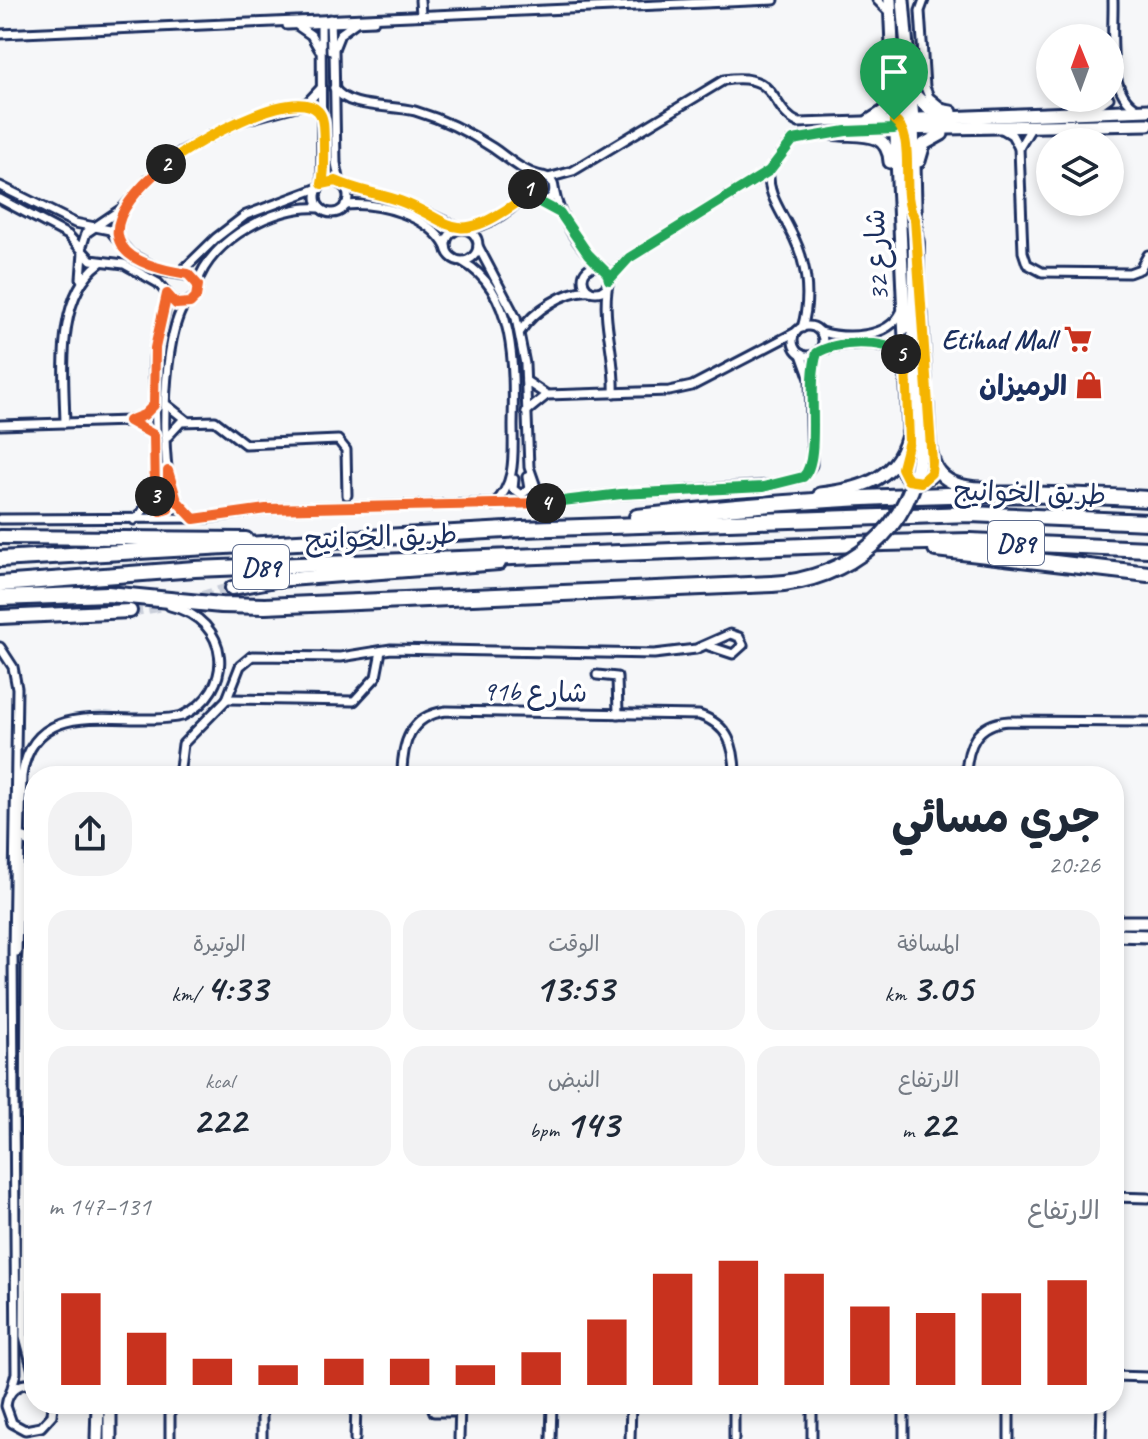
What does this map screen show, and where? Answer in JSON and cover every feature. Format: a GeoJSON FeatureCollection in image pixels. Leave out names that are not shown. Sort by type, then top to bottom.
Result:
{"type":"FeatureCollection","features":[{"type":"Feature","properties":{"kind":"highway"},"geometry":{"type":"LineString","coordinates":[[0,598],[82,593],[265,606],[772,584],[825,575],[857,558],[884,533],[904,503],[920,451],[915,333],[916,242]]}},
{"type":"Feature","properties":{"kind":"highway"},"geometry":{"type":"LineString","coordinates":[[522,529],[769,504],[899,495],[1067,494],[1148,499]]}},
{"type":"Feature","properties":{"kind":"highway","name":"طريق الخوانيج"},"geometry":{"type":"LineString","coordinates":[[0,559],[522,529],[970,514],[1148,522]]}},
{"type":"Feature","properties":{"kind":"highway","name":"طريق الخوانيج"},"geometry":{"type":"LineString","coordinates":[[0,584],[195,569],[884,543],[970,541],[1148,549]]}},
{"type":"Feature","properties":{"kind":"highway"},"geometry":{"type":"LineString","coordinates":[[884,543],[1148,574]]}},
{"type":"Feature","properties":{"kind":"main road"},"geometry":{"type":"LineString","coordinates":[[0,537],[277,541]]}},
{"type":"Feature","properties":{"kind":"main road"},"geometry":{"type":"LineString","coordinates":[[0,545],[75,538]]}},
{"type":"Feature","properties":{"kind":"main road"},"geometry":{"type":"LineString","coordinates":[[232,588],[276,580],[476,566],[523,557]]}},
{"type":"Feature","properties":{"kind":"main road"},"geometry":{"type":"LineString","coordinates":[[0,617],[130,611]]}},
{"type":"Feature","properties":{"kind":"street"},"geometry":{"type":"LineString","coordinates":[[422,0],[423,15]]}},
{"type":"Feature","properties":{"kind":"street"},"geometry":{"type":"LineString","coordinates":[[0,34],[774,0]]}},
{"type":"Feature","properties":{"kind":"street"},"geometry":{"type":"LineString","coordinates":[[877,0],[890,14]]}},
{"type":"Feature","properties":{"kind":"street","name":"شارع 32"},"geometry":{"type":"LineString","coordinates":[[890,0],[894,95],[904,125],[915,189],[932,462]]}},
{"type":"Feature","properties":{"kind":"street","name":"شارع 32"},"geometry":{"type":"LineString","coordinates":[[769,504],[868,486],[896,463],[909,430],[896,183],[912,92],[905,48],[899,34],[900,0]]}},
{"type":"Feature","properties":{"kind":"street"},"geometry":{"type":"LineString","coordinates":[[924,0],[920,11],[925,87],[929,97],[940,106]]}},
{"type":"Feature","properties":{"kind":"street"},"geometry":{"type":"LineString","coordinates":[[1113,0],[1114,24]]}},
{"type":"Feature","properties":{"kind":"street"},"geometry":{"type":"LineString","coordinates":[[223,24],[293,25],[404,16]]}},
{"type":"Feature","properties":{"kind":"street"},"geometry":{"type":"LineString","coordinates":[[320,208],[316,199],[320,186],[323,118],[321,64],[325,21]]}},
{"type":"Feature","properties":{"kind":"street"},"geometry":{"type":"LineString","coordinates":[[167,294],[155,348],[154,504],[161,511],[170,506],[168,350],[176,318],[185,304],[196,297],[203,269],[217,253],[256,224],[301,208],[320,208],[333,213],[345,205],[348,197],[342,184],[333,65],[325,21]]}},
{"type":"Feature","properties":{"kind":"street"},"geometry":{"type":"LineString","coordinates":[[333,65],[337,38],[357,22]]}},
{"type":"Feature","properties":{"kind":"street"},"geometry":{"type":"LineString","coordinates":[[293,25],[314,39],[321,64]]}},
{"type":"Feature","properties":{"kind":"street"},"geometry":{"type":"LineString","coordinates":[[892,42],[902,82],[908,203],[915,219]]}},
{"type":"Feature","properties":{"kind":"street"},"geometry":{"type":"LineString","coordinates":[[446,247],[450,235],[482,225],[515,205],[533,179],[573,171],[724,80],[744,79],[763,86],[778,99],[789,118],[799,123],[869,121],[962,130],[1148,124]]}},
{"type":"Feature","properties":{"kind":"street"},"geometry":{"type":"LineString","coordinates":[[65,423],[66,348],[80,285],[86,233],[123,208],[164,165],[200,140],[240,121],[303,104],[314,99],[321,88]]}},
{"type":"Feature","properties":{"kind":"street"},"geometry":{"type":"LineString","coordinates":[[334,88],[352,102]]}},
{"type":"Feature","properties":{"kind":"street"},"geometry":{"type":"LineString","coordinates":[[912,92],[923,105],[933,110],[987,115]]}},
{"type":"Feature","properties":{"kind":"street"},"geometry":{"type":"LineString","coordinates":[[869,121],[885,111],[894,95]]}},
{"type":"Feature","properties":{"kind":"street"},"geometry":{"type":"LineString","coordinates":[[1124,97],[1144,110]]}},
{"type":"Feature","properties":{"kind":"street"},"geometry":{"type":"LineString","coordinates":[[335,118],[340,107],[352,102],[395,106],[433,117],[479,139],[518,167],[544,177],[554,189],[560,213],[609,282],[607,311],[614,358],[614,393]]}},
{"type":"Feature","properties":{"kind":"street"},"geometry":{"type":"LineString","coordinates":[[303,104],[315,108],[323,118]]}},
{"type":"Feature","properties":{"kind":"street"},"geometry":{"type":"LineString","coordinates":[[1124,110],[1144,110]]}},
{"type":"Feature","properties":{"kind":"street"},"geometry":{"type":"LineString","coordinates":[[520,332],[530,319],[569,294],[601,291],[629,258],[769,171],[793,140],[987,115],[1062,112]]}},
{"type":"Feature","properties":{"kind":"street"},"geometry":{"type":"LineString","coordinates":[[1033,127],[1023,135],[1019,148],[1023,252],[1030,267],[1042,272],[1129,273],[1140,269],[1148,255]]}},
{"type":"Feature","properties":{"kind":"street"},"geometry":{"type":"LineString","coordinates":[[1000,128],[1012,135],[1019,148]]}},
{"type":"Feature","properties":{"kind":"street"},"geometry":{"type":"LineString","coordinates":[[915,189],[924,144],[937,135],[962,130]]}},
{"type":"Feature","properties":{"kind":"street"},"geometry":{"type":"LineString","coordinates":[[832,133],[871,135],[881,140],[890,153],[896,183]]}},
{"type":"Feature","properties":{"kind":"street"},"geometry":{"type":"LineString","coordinates":[[518,167],[531,196],[560,213]]}},
{"type":"Feature","properties":{"kind":"street"},"geometry":{"type":"LineString","coordinates":[[0,519],[194,519],[266,509],[556,502],[621,494],[763,487],[803,477],[810,470],[813,455],[810,379],[823,344],[807,302],[801,255],[771,193],[769,171]]}},
{"type":"Feature","properties":{"kind":"street"},"geometry":{"type":"LineString","coordinates":[[179,273],[246,215],[331,181],[397,200],[475,235],[511,305],[520,332],[529,489],[521,495],[513,489],[509,338],[487,286],[463,262],[453,259],[436,233],[405,215],[371,206],[345,205]]}},
{"type":"Feature","properties":{"kind":"street"},"geometry":{"type":"LineString","coordinates":[[750,184],[771,193]]}},
{"type":"Feature","properties":{"kind":"street"},"geometry":{"type":"LineString","coordinates":[[0,186],[75,223],[110,230],[130,254],[162,271],[192,276],[197,284]]}},
{"type":"Feature","properties":{"kind":"street"},"geometry":{"type":"LineString","coordinates":[[538,201],[550,197],[554,189]]}},
{"type":"Feature","properties":{"kind":"street"},"geometry":{"type":"LineString","coordinates":[[0,199],[63,232],[91,260],[124,264],[158,283],[176,304],[185,304]]}},
{"type":"Feature","properties":{"kind":"street"},"geometry":{"type":"LineString","coordinates":[[116,238],[123,208]]}},
{"type":"Feature","properties":{"kind":"street"},"geometry":{"type":"LineString","coordinates":[[581,244],[584,282],[607,311]]}},
{"type":"Feature","properties":{"kind":"street"},"geometry":{"type":"LineString","coordinates":[[463,262],[472,259],[478,246]]}},
{"type":"Feature","properties":{"kind":"street"},"geometry":{"type":"LineString","coordinates":[[80,285],[102,262]]}},
{"type":"Feature","properties":{"kind":"street"},"geometry":{"type":"LineString","coordinates":[[585,274],[594,267],[602,268]]}},
{"type":"Feature","properties":{"kind":"street"},"geometry":{"type":"LineString","coordinates":[[807,302],[799,330],[798,352],[810,379]]}},
{"type":"Feature","properties":{"kind":"street"},"geometry":{"type":"LineString","coordinates":[[526,412],[547,395],[692,386],[799,330],[882,331],[894,324],[903,306]]}},
{"type":"Feature","properties":{"kind":"street"},"geometry":{"type":"LineString","coordinates":[[771,346],[798,352],[819,352],[837,346],[883,345],[895,349],[906,364]]}},
{"type":"Feature","properties":{"kind":"street"},"geometry":{"type":"LineString","coordinates":[[525,380],[547,395]]}},
{"type":"Feature","properties":{"kind":"street"},"geometry":{"type":"LineString","coordinates":[[0,425],[129,421],[144,415],[154,405]]}},
{"type":"Feature","properties":{"kind":"street"},"geometry":{"type":"LineString","coordinates":[[167,405],[186,420]]}},
{"type":"Feature","properties":{"kind":"street"},"geometry":{"type":"LineString","coordinates":[[168,436],[176,425],[186,420],[215,421],[245,444],[341,442],[346,450],[347,495]]}},
{"type":"Feature","properties":{"kind":"street"},"geometry":{"type":"LineString","coordinates":[[129,421],[154,435]]}},
{"type":"Feature","properties":{"kind":"street"},"geometry":{"type":"LineString","coordinates":[[909,430],[902,468],[905,476],[916,482],[925,480],[931,473],[932,462]]}},
{"type":"Feature","properties":{"kind":"street"},"geometry":{"type":"LineString","coordinates":[[493,505],[507,488],[514,453]]}},
{"type":"Feature","properties":{"kind":"street"},"geometry":{"type":"LineString","coordinates":[[526,453],[536,487],[556,502]]}},
{"type":"Feature","properties":{"kind":"street"},"geometry":{"type":"LineString","coordinates":[[932,462],[941,475],[961,487],[1030,488],[1067,494]]}},
{"type":"Feature","properties":{"kind":"street"},"geometry":{"type":"LineString","coordinates":[[168,471],[177,501],[194,519]]}},
{"type":"Feature","properties":{"kind":"street"},"geometry":{"type":"LineString","coordinates":[[134,520],[146,509],[155,472]]}},
{"type":"Feature","properties":{"kind":"street"},"geometry":{"type":"LineString","coordinates":[[14,972],[19,933],[24,763],[29,750],[46,730],[71,720],[182,716],[204,702],[212,691],[220,666],[219,653],[209,628],[188,612],[134,595]]}},
{"type":"Feature","properties":{"kind":"street"},"geometry":{"type":"LineString","coordinates":[[180,766],[183,744],[227,699],[240,666],[252,656],[341,657],[381,651],[654,654],[709,646]]}},
{"type":"Feature","properties":{"kind":"street"},"geometry":{"type":"LineString","coordinates":[[0,647],[13,667],[17,688],[14,972],[16,1373],[11,1391],[3,1403],[12,1423],[25,1430],[41,1427],[52,1414]]}},
{"type":"Feature","properties":{"kind":"street"},"geometry":{"type":"LineString","coordinates":[[227,699],[354,701],[376,677],[381,651]]}},
{"type":"Feature","properties":{"kind":"street"},"geometry":{"type":"LineString","coordinates":[[597,675],[617,677],[618,714]]}},
{"type":"Feature","properties":{"kind":"street","name":"91b شارع"},"geometry":{"type":"LineString","coordinates":[[402,766],[402,753],[411,730],[422,719],[437,712],[690,714],[715,722],[727,734],[734,750],[735,766]]}},
{"type":"Feature","properties":{"kind":"street"},"geometry":{"type":"LineString","coordinates":[[966,766],[977,734],[1000,721],[1148,722]]}},
{"type":"Feature","properties":{"kind":"street"},"geometry":{"type":"LineString","coordinates":[[22,827],[24,834]]}},
{"type":"Feature","properties":{"kind":"street"},"geometry":{"type":"LineString","coordinates":[[1124,922],[1148,922]]}},
{"type":"Feature","properties":{"kind":"street"},"geometry":{"type":"LineString","coordinates":[[1124,935],[1148,936]]}},
{"type":"Feature","properties":{"kind":"street"},"geometry":{"type":"LineString","coordinates":[[1124,1197],[1148,1198]]}},
{"type":"Feature","properties":{"kind":"street"},"geometry":{"type":"LineString","coordinates":[[24,1268],[24,1296]]}},
{"type":"Feature","properties":{"kind":"street"},"geometry":{"type":"LineString","coordinates":[[1124,1376],[1148,1377]]}},
{"type":"Feature","properties":{"kind":"street"},"geometry":{"type":"LineString","coordinates":[[11,1391],[24,1384]]}},
{"type":"Feature","properties":{"kind":"street"},"geometry":{"type":"LineString","coordinates":[[97,1439],[98,1414]]}},
{"type":"Feature","properties":{"kind":"street"},"geometry":{"type":"LineString","coordinates":[[110,1414],[110,1439]]}},
{"type":"Feature","properties":{"kind":"street"},"geometry":{"type":"LineString","coordinates":[[170,1414],[170,1439]]}},
{"type":"Feature","properties":{"kind":"street"},"geometry":{"type":"LineString","coordinates":[[262,1414],[262,1439]]}},
{"type":"Feature","properties":{"kind":"street"},"geometry":{"type":"LineString","coordinates":[[355,1439],[356,1414]]}},
{"type":"Feature","properties":{"kind":"street"},"geometry":{"type":"LineString","coordinates":[[459,1439],[460,1414]]}},
{"type":"Feature","properties":{"kind":"street"},"geometry":{"type":"LineString","coordinates":[[551,1439],[552,1414]]}},
{"type":"Feature","properties":{"kind":"street"},"geometry":{"type":"LineString","coordinates":[[630,1439],[631,1414]]}},
{"type":"Feature","properties":{"kind":"street"},"geometry":{"type":"LineString","coordinates":[[734,1414],[734,1439]]}},
{"type":"Feature","properties":{"kind":"street"},"geometry":{"type":"LineString","coordinates":[[812,1414],[812,1439]]}},
{"type":"Feature","properties":{"kind":"street"},"geometry":{"type":"LineString","coordinates":[[904,1414],[904,1439]]}},
{"type":"Feature","properties":{"kind":"street"},"geometry":{"type":"LineString","coordinates":[[1009,1414],[1009,1439]]}},
{"type":"Feature","properties":{"kind":"street"},"geometry":{"type":"LineString","coordinates":[[1101,1439],[1102,1414]]}},
{"type":"Feature","properties":{"kind":"street"},"geometry":{"type":"LineString","coordinates":[[0,1425],[12,1423]]}},
{"type":"Feature","properties":{"kind":"tunnel"},"geometry":{"type":"LineString","coordinates":[[130,611],[192,600],[232,588]]}},
{"type":"Feature","properties":{"kind":"place","name":"Etihad Mall"},"geometry":{"type":"Point","coordinates":[1078,339]}},
{"type":"Feature","properties":{"kind":"place","name":"الرميزان"},"geometry":{"type":"Point","coordinates":[1089,385]}},
{"type":"Feature","properties":{"kind":"route"},"geometry":{"type":"LineString","coordinates":[[303,104],[311,106],[323,118],[322,184],[336,181],[353,191],[397,200],[461,229],[482,225],[519,202],[528,188],[534,199],[560,213],[588,254],[605,270],[609,280],[629,258],[769,171],[778,163],[786,147],[798,137],[894,129],[894,120],[904,133],[908,203],[915,219],[932,462],[931,473],[925,480],[908,480],[902,468],[909,441],[904,358],[895,349],[883,345],[837,346],[817,353],[810,379],[813,460],[810,470],[803,477],[763,487],[621,494],[570,502],[473,506],[422,503],[266,509],[194,519],[177,501],[168,471],[170,506],[165,511],[155,507],[154,435],[145,426],[129,421],[144,415],[154,405],[155,348],[167,294],[176,304],[190,303],[198,294],[198,285],[192,276],[162,271],[126,251],[116,238],[117,225],[123,208],[164,165],[219,130],[282,108],[303,104]]}}]}
